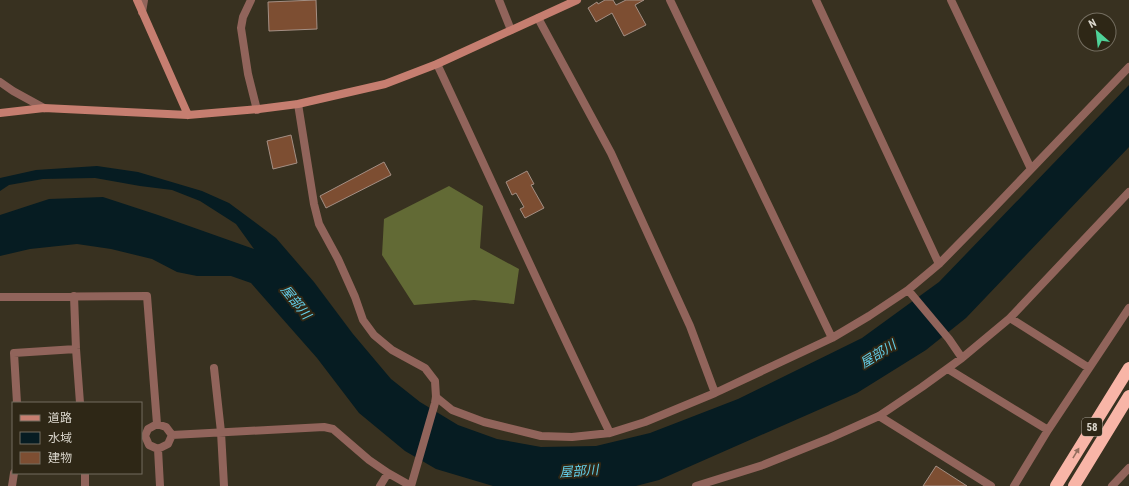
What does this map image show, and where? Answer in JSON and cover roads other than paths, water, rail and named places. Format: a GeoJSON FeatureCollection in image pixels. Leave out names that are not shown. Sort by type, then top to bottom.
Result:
{"type":"FeatureCollection","features":[{"type":"Feature","properties":{"kind":"highway","name":"58"},"geometry":{"type":"LineString","coordinates":[[1056,486],[1129,368]]}},
{"type":"Feature","properties":{"kind":"highway","name":"58"},"geometry":{"type":"LineString","coordinates":[[1077,484],[1129,396]]}},
{"type":"Feature","properties":{"kind":"street"},"geometry":{"type":"LineString","coordinates":[[137,0],[188,115]]}},
{"type":"Feature","properties":{"kind":"street"},"geometry":{"type":"LineString","coordinates":[[142,12],[144,0]]}},
{"type":"Feature","properties":{"kind":"street"},"geometry":{"type":"LineString","coordinates":[[251,0],[243,17],[241,28],[248,74],[257,110]]}},
{"type":"Feature","properties":{"kind":"street"},"geometry":{"type":"LineString","coordinates":[[499,0],[511,30]]}},
{"type":"Feature","properties":{"kind":"street"},"geometry":{"type":"LineString","coordinates":[[0,113],[44,108],[188,115],[257,110],[298,104],[384,84],[436,64],[577,0]]}},
{"type":"Feature","properties":{"kind":"street"},"geometry":{"type":"LineString","coordinates":[[670,0],[832,338]]}},
{"type":"Feature","properties":{"kind":"street"},"geometry":{"type":"LineString","coordinates":[[816,0],[939,264]]}},
{"type":"Feature","properties":{"kind":"street"},"geometry":{"type":"LineString","coordinates":[[952,0],[1031,169]]}},
{"type":"Feature","properties":{"kind":"street"},"geometry":{"type":"LineString","coordinates":[[538,18],[611,153],[690,326],[715,393]]}},
{"type":"Feature","properties":{"kind":"street"},"geometry":{"type":"LineString","coordinates":[[436,64],[573,358],[610,433]]}},
{"type":"Feature","properties":{"kind":"street"},"geometry":{"type":"LineString","coordinates":[[436,400],[452,410],[484,422],[541,436],[572,437],[610,433],[644,422],[715,393],[832,338],[910,292],[939,264],[1129,67]]}},
{"type":"Feature","properties":{"kind":"street"},"geometry":{"type":"LineString","coordinates":[[0,82],[44,108]]}},
{"type":"Feature","properties":{"kind":"street"},"geometry":{"type":"LineString","coordinates":[[172,435],[324,427],[333,429],[369,460],[411,486],[436,400],[435,381],[425,368],[392,350],[374,335],[364,320],[338,259],[319,224],[314,204],[298,104]]}},
{"type":"Feature","properties":{"kind":"street"},"geometry":{"type":"LineString","coordinates":[[696,486],[763,465],[879,416],[948,369],[1010,318],[1129,192]]}},
{"type":"Feature","properties":{"kind":"street"},"geometry":{"type":"LineString","coordinates":[[910,292],[949,339],[962,358]]}},
{"type":"Feature","properties":{"kind":"street"},"geometry":{"type":"LineString","coordinates":[[74,296],[80,402]]}},
{"type":"Feature","properties":{"kind":"street"},"geometry":{"type":"LineString","coordinates":[[0,297],[147,296],[157,424]]}},
{"type":"Feature","properties":{"kind":"street"},"geometry":{"type":"LineString","coordinates":[[1014,486],[1048,430],[1129,308]]}},
{"type":"Feature","properties":{"kind":"street"},"geometry":{"type":"LineString","coordinates":[[1010,318],[1089,368]]}},
{"type":"Feature","properties":{"kind":"street"},"geometry":{"type":"LineString","coordinates":[[17,402],[14,353],[76,349]]}},
{"type":"Feature","properties":{"kind":"street"},"geometry":{"type":"LineString","coordinates":[[214,368],[221,432],[224,486]]}},
{"type":"Feature","properties":{"kind":"street"},"geometry":{"type":"LineString","coordinates":[[948,369],[1048,430]]}},
{"type":"Feature","properties":{"kind":"street"},"geometry":{"type":"LineString","coordinates":[[879,416],[991,486]]}},
{"type":"Feature","properties":{"kind":"street"},"geometry":{"type":"LineString","coordinates":[[158,449],[149,445],[143,436],[148,429],[157,424],[166,427],[172,435]]}},
{"type":"Feature","properties":{"kind":"street"},"geometry":{"type":"LineString","coordinates":[[158,449],[168,444],[172,435]]}},
{"type":"Feature","properties":{"kind":"street"},"geometry":{"type":"LineString","coordinates":[[158,449],[160,486]]}},
{"type":"Feature","properties":{"kind":"street"},"geometry":{"type":"LineString","coordinates":[[1112,486],[1129,468]]}},
{"type":"Feature","properties":{"kind":"street"},"geometry":{"type":"LineString","coordinates":[[380,486],[388,473]]}},
{"type":"Feature","properties":{"kind":"street"},"geometry":{"type":"LineString","coordinates":[[12,486],[14,474]]}},
{"type":"Feature","properties":{"kind":"street"},"geometry":{"type":"LineString","coordinates":[[85,474],[85,486]]}},
{"type":"Feature","properties":{"kind":"water","name":"屋部川"},"geometry":{"type":"Polygon","coordinates":[[[1129,85],[1129,147],[966,318],[926,350],[857,393],[659,480],[636,486],[493,486],[436,469],[405,451],[359,413],[317,358],[251,283],[231,276],[197,276],[177,272],[152,259],[111,249],[77,244],[30,249],[0,256],[0,215],[49,199],[103,197],[254,249],[236,224],[200,201],[172,190],[95,178],[43,179],[9,185],[0,191],[0,178],[36,170],[97,166],[138,172],[202,191],[229,203],[276,238],[314,282],[353,334],[391,379],[420,402],[458,425],[497,439],[541,447],[596,446],[650,433],[738,399],[862,338],[939,282],[1129,85]]]}}]}
